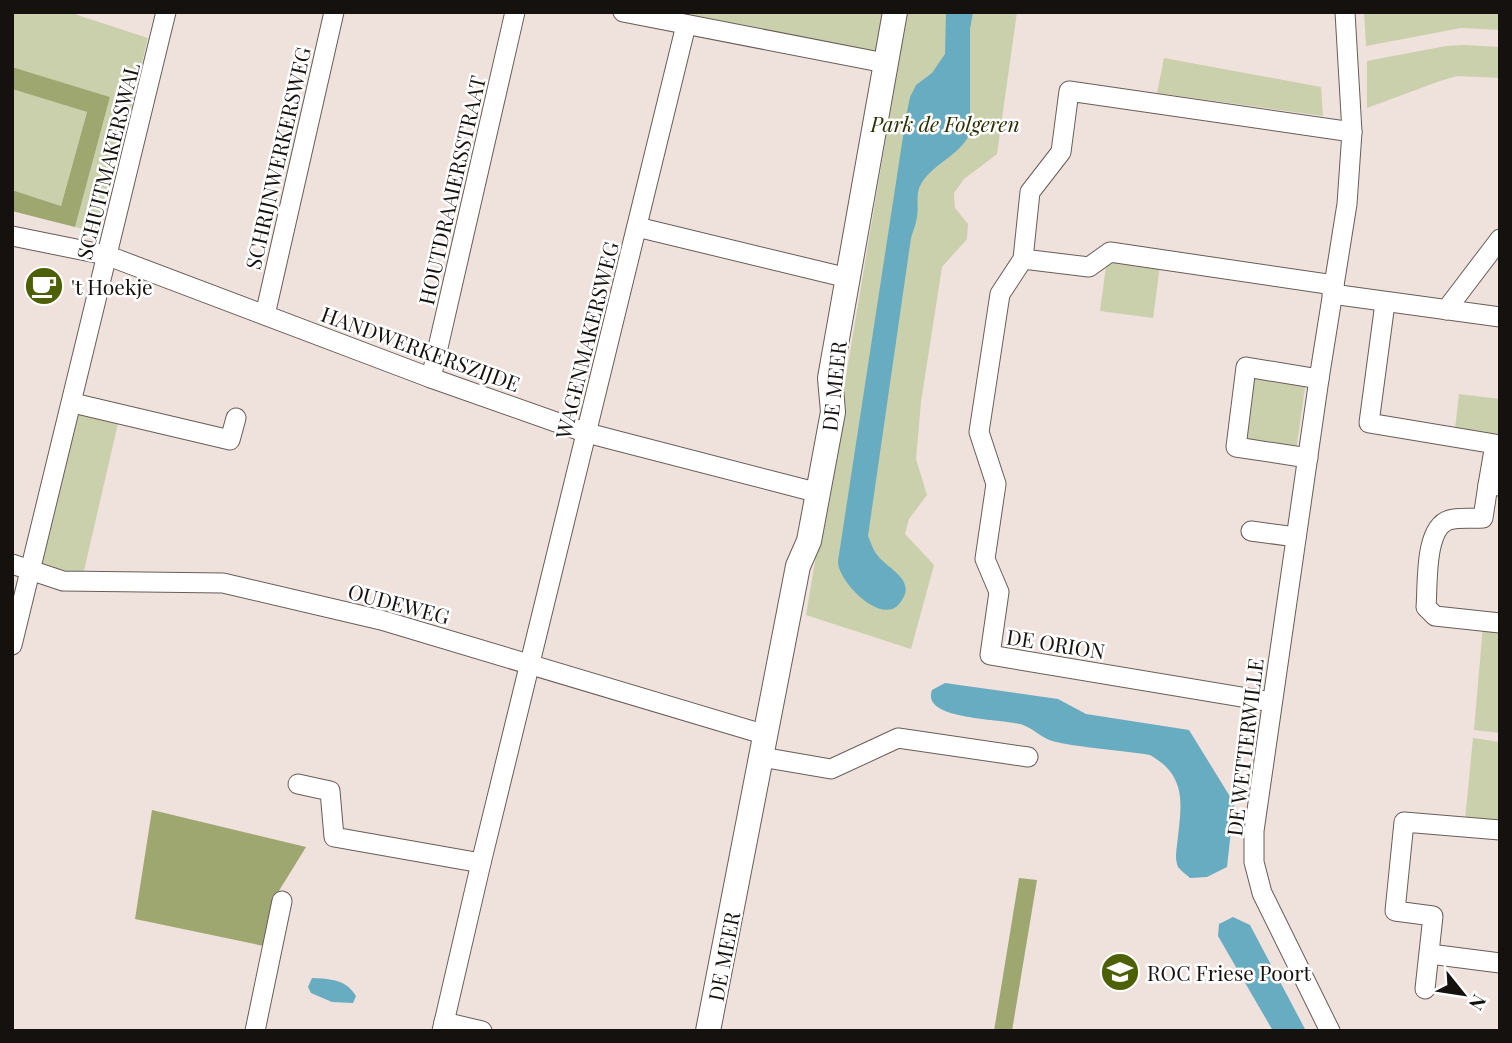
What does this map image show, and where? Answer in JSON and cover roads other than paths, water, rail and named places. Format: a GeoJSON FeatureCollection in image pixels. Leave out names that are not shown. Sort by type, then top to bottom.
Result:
{"type":"FeatureCollection","features":[{"type":"Feature","properties":{"kind":"street","name":"SCHUITMAKERSWAL"},"geometry":{"type":"LineString","coordinates":[[12,646],[21,567],[73,402],[166,12]]}},
{"type":"Feature","properties":{"kind":"street","name":"SCHRIJNWERKERSWEG"},"geometry":{"type":"LineString","coordinates":[[265,314],[334,12]]}},
{"type":"Feature","properties":{"kind":"street","name":"HOUTDRAAIERSSTRAAT"},"geometry":{"type":"LineString","coordinates":[[431,378],[515,12]]}},
{"type":"Feature","properties":{"kind":"street"},"geometry":{"type":"LineString","coordinates":[[623,12],[886,64]]}},
{"type":"Feature","properties":{"kind":"street","name":"DE MEER"},"geometry":{"type":"LineString","coordinates":[[708,1031],[798,566],[809,541],[819,493],[833,412],[830,377],[895,12]]}},
{"type":"Feature","properties":{"kind":"street","name":"DE WETTERWILLE"},"geometry":{"type":"LineString","coordinates":[[1330,1031],[1262,893],[1254,862],[1254,831],[1271,702],[1347,204],[1352,132],[1345,12]]}},
{"type":"Feature","properties":{"kind":"street","name":"WAGENMAKERSWEG"},"geometry":{"type":"LineString","coordinates":[[443,1027],[686,25]]}},
{"type":"Feature","properties":{"kind":"street","name":"DE ORION"},"geometry":{"type":"LineString","coordinates":[[1271,702],[990,655],[999,592],[985,559],[996,484],[979,432],[1000,294],[1023,259],[1030,192],[1061,152],[1069,91],[1352,132]]}},
{"type":"Feature","properties":{"kind":"street"},"geometry":{"type":"LineString","coordinates":[[637,228],[848,278]]}},
{"type":"Feature","properties":{"kind":"street","name":"HANDWERKERSZIJDE"},"geometry":{"type":"LineString","coordinates":[[12,236],[106,256],[431,378],[587,433],[819,493]]}},
{"type":"Feature","properties":{"kind":"street"},"geometry":{"type":"LineString","coordinates":[[1446,310],[1500,239]]}},
{"type":"Feature","properties":{"kind":"street"},"geometry":{"type":"LineString","coordinates":[[1023,259],[1089,267],[1110,252],[1333,289],[1385,303],[1500,317]]}},
{"type":"Feature","properties":{"kind":"street"},"geometry":{"type":"LineString","coordinates":[[1385,303],[1369,423],[1495,444],[1494,485],[1483,519],[1450,520],[1438,526],[1432,538],[1426,607],[1435,616],[1500,623]]}},
{"type":"Feature","properties":{"kind":"street"},"geometry":{"type":"LineString","coordinates":[[1308,458],[1236,447],[1244,381],[1246,367],[1319,379]]}},
{"type":"Feature","properties":{"kind":"street"},"geometry":{"type":"LineString","coordinates":[[73,402],[230,440],[236,418]]}},
{"type":"Feature","properties":{"kind":"street"},"geometry":{"type":"LineString","coordinates":[[1251,531],[1296,537]]}},
{"type":"Feature","properties":{"kind":"street","name":"OUDEWEG"},"geometry":{"type":"LineString","coordinates":[[21,567],[63,581],[223,583],[381,620],[530,665],[764,746]]}},
{"type":"Feature","properties":{"kind":"street"},"geometry":{"type":"LineString","coordinates":[[764,746],[831,769],[898,738],[1028,757]]}},
{"type":"Feature","properties":{"kind":"street"},"geometry":{"type":"LineString","coordinates":[[298,785],[330,791],[334,837],[481,863]]}},
{"type":"Feature","properties":{"kind":"street"},"geometry":{"type":"LineString","coordinates":[[1425,989],[1433,916],[1395,911],[1404,822],[1500,830]]}},
{"type":"Feature","properties":{"kind":"street"},"geometry":{"type":"LineString","coordinates":[[255,1031],[282,901]]}},
{"type":"Feature","properties":{"kind":"street"},"geometry":{"type":"LineString","coordinates":[[1430,954],[1500,963]]}},
{"type":"Feature","properties":{"kind":"street"},"geometry":{"type":"LineString","coordinates":[[443,1027],[482,1031]]}},
{"type":"Feature","properties":{"kind":"water"},"geometry":{"type":"Polygon","coordinates":[[[946,12],[973,12],[970,29],[970,133],[960,148],[932,170],[918,192],[917,217],[911,238],[868,536],[876,554],[900,577],[906,589],[899,604],[891,609],[882,609],[861,598],[852,589],[838,561],[906,117],[910,97],[916,85],[932,73],[945,54],[946,12]]]}},
{"type":"Feature","properties":{"kind":"water"},"geometry":{"type":"Polygon","coordinates":[[[945,683],[1058,699],[1086,714],[1189,730],[1234,803],[1227,867],[1207,877],[1190,878],[1178,867],[1176,856],[1180,794],[1171,773],[1150,755],[1048,740],[1023,725],[951,713],[939,708],[932,700],[932,690],[945,683]]]}},
{"type":"Feature","properties":{"kind":"water"},"geometry":{"type":"Polygon","coordinates":[[[1233,917],[1250,925],[1306,1031],[1273,1031],[1218,936],[1219,924],[1233,917]]]}},
{"type":"Feature","properties":{"kind":"water"},"geometry":{"type":"Polygon","coordinates":[[[312,978],[331,980],[347,986],[356,996],[353,1003],[332,1002],[311,993],[308,987],[312,978]]]}},
{"type":"Feature","properties":{"kind":"place","name":"'t Hoekje"},"geometry":{"type":"Point","coordinates":[44,286]}},
{"type":"Feature","properties":{"kind":"place","name":"ROC Friese Poort"},"geometry":{"type":"Point","coordinates":[1120,972]}},
{"type":"Feature","properties":{"kind":"park label","name":"Park de Folgeren"},"geometry":{"type":"Point","coordinates":[945,123]}}]}
